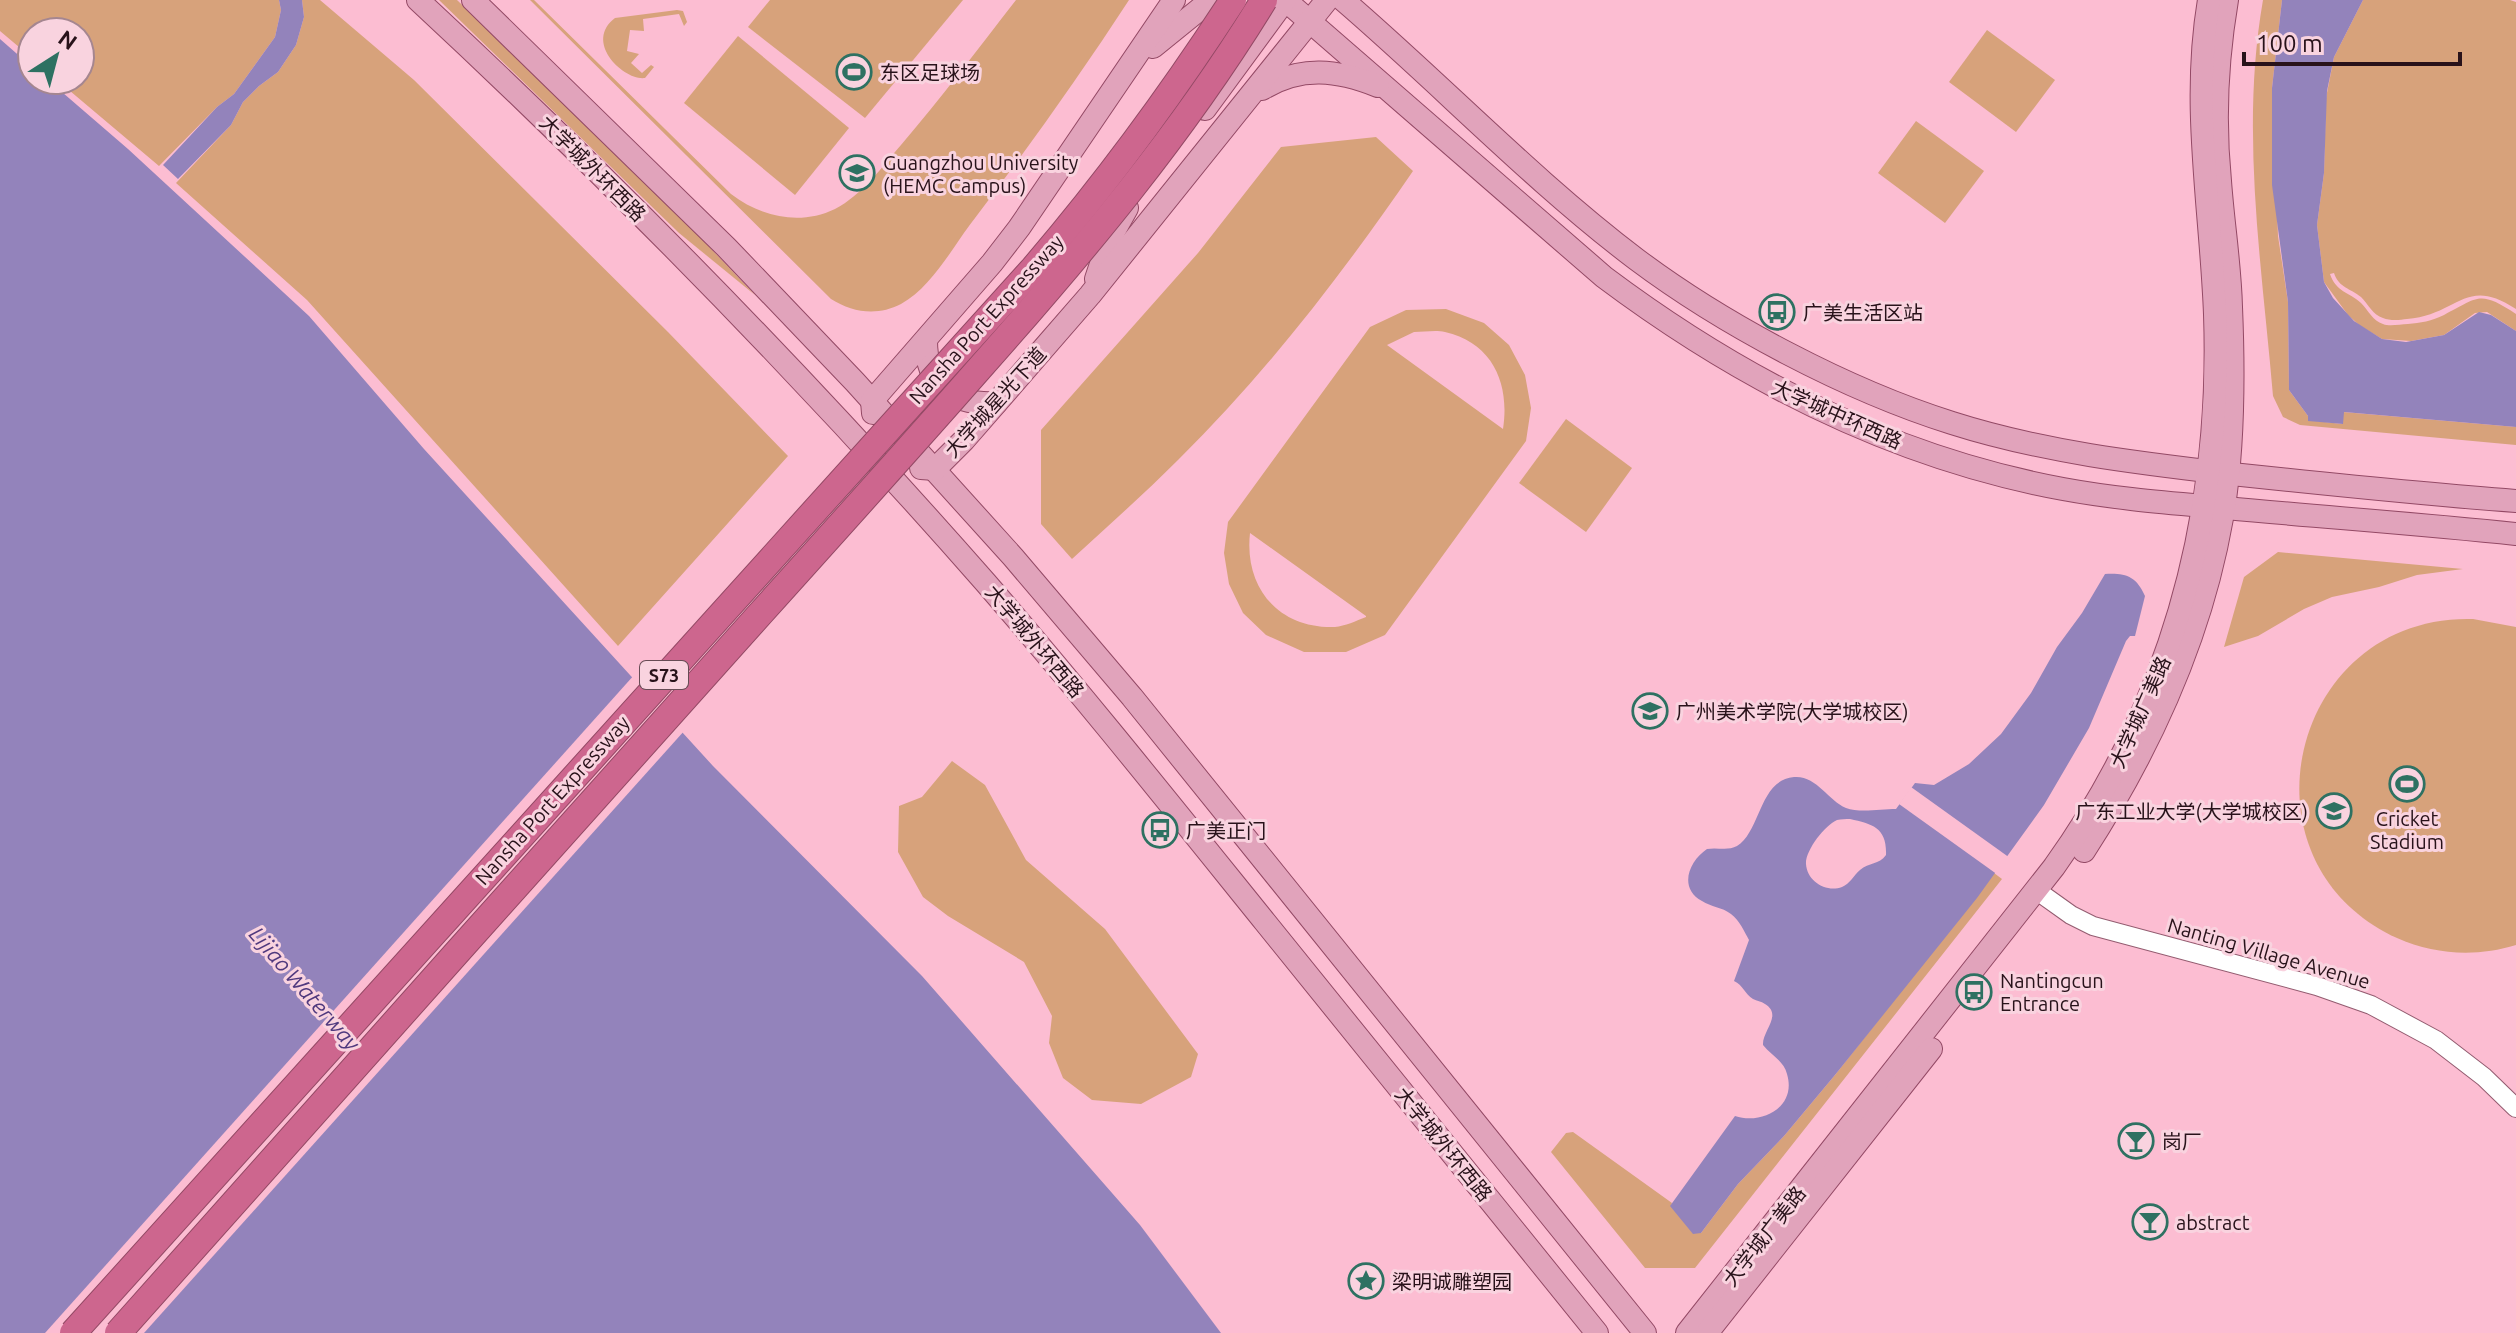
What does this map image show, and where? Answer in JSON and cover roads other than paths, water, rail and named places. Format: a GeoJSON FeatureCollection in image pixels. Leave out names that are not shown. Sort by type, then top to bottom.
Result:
{"type":"FeatureCollection","features":[{"type":"Feature","properties":{"kind":"highway","name":"Nansha Port Expressway"},"geometry":{"type":"LineString","coordinates":[[73,1333],[1050,249],[1180,82],[1233,0]]}},
{"type":"Feature","properties":{"kind":"highway","name":"Nansha Port Expressway"},"geometry":{"type":"LineString","coordinates":[[118,1333],[1069,267],[1136,186],[1264,0]]}},
{"type":"Feature","properties":{"kind":"main road","name":"大学城外环西路"},"geometry":{"type":"LineString","coordinates":[[418,0],[645,218],[878,463],[984,582],[1103,721],[1597,1333]]}},
{"type":"Feature","properties":{"kind":"main road","name":"大学城外环西路"},"geometry":{"type":"LineString","coordinates":[[473,0],[682,203],[935,469],[1132,697],[1647,1331]]}},
{"type":"Feature","properties":{"kind":"main road"},"geometry":{"type":"LineString","coordinates":[[878,463],[872,401],[1019,228],[1174,0]]}},
{"type":"Feature","properties":{"kind":"main road"},"geometry":{"type":"LineString","coordinates":[[1132,65],[1211,0]]}},
{"type":"Feature","properties":{"kind":"main road"},"geometry":{"type":"LineString","coordinates":[[1090,295],[1109,240],[1126,209],[1223,87],[1285,0]]}},
{"type":"Feature","properties":{"kind":"main road","name":"大学城中环西路"},"geometry":{"type":"LineString","coordinates":[[1285,0],[1616,286],[1721,357],[1799,400],[1873,432],[1988,471],[2062,489],[2135,500],[2516,534]]}},
{"type":"Feature","properties":{"kind":"main road","name":"大学城星光下道"},"geometry":{"type":"LineString","coordinates":[[878,463],[935,469],[1090,295],[1327,0]]}},
{"type":"Feature","properties":{"kind":"main road","name":"大学城中环西路"},"geometry":{"type":"LineString","coordinates":[[1343,0],[1545,182],[1637,259],[1732,320],[1820,369],[1916,411],[1988,434],[2061,450],[2217,472],[2516,501]]}},
{"type":"Feature","properties":{"kind":"main road","name":"大学城广美路"},"geometry":{"type":"LineString","coordinates":[[2209,0],[2203,45],[2201,115],[2213,284],[2217,472]]}},
{"type":"Feature","properties":{"kind":"main road","name":"大学城广美路"},"geometry":{"type":"LineString","coordinates":[[1691,1332],[2042,895],[2118,765],[2145,711],[2214,507],[2232,331],[2217,134],[2221,41],[2227,0]]}},
{"type":"Feature","properties":{"kind":"main road"},"geometry":{"type":"LineString","coordinates":[[1252,97],[1276,81],[1313,72],[1346,74],[1390,90]]}},
{"type":"Feature","properties":{"kind":"main road"},"geometry":{"type":"LineString","coordinates":[[926,340],[927,361],[936,382],[964,401],[996,403]]}},
{"type":"Feature","properties":{"kind":"street","name":"Nanting Village Avenue"},"geometry":{"type":"LineString","coordinates":[[2042,895],[2093,926],[2317,986],[2371,1005],[2436,1040],[2484,1077],[2516,1108]]}},
{"type":"Feature","properties":{"kind":"water"},"geometry":{"type":"Polygon","coordinates":[[[279,0],[302,0],[304,17],[296,45],[278,72],[243,102],[231,125],[178,179],[163,165],[217,107],[234,94],[275,37],[281,10],[279,0]]]}},
{"type":"Feature","properties":{"kind":"water"},"geometry":{"type":"Polygon","coordinates":[[[2282,0],[2363,0],[2334,57],[2327,91],[2324,173],[2317,225],[2324,282],[2333,298],[2354,321],[2382,339],[2406,342],[2444,335],[2479,312],[2491,315],[2516,331],[2516,427],[2344,412],[2343,424],[2308,421],[2308,416],[2289,390],[2288,302],[2272,185],[2272,88],[2282,0]]]}},
{"type":"Feature","properties":{"kind":"water","name":"Lijiao Waterway"},"geometry":{"type":"Polygon","coordinates":[[[0,39],[16,53],[16,96],[67,96],[309,316],[424,449],[713,766],[922,976],[1140,1225],[1221,1333],[0,1333],[0,39]]]}},
{"type":"Feature","properties":{"kind":"water"},"geometry":{"type":"Polygon","coordinates":[[[2105,574],[2130,577],[2145,596],[2135,636],[2130,636],[2126,641],[2089,728],[2044,805],[1977,898],[1835,1075],[1784,1136],[1738,1184],[1701,1233],[1693,1234],[1670,1206],[1735,1116],[1756,1118],[1775,1111],[1787,1096],[1789,1086],[1783,1065],[1763,1045],[1772,1018],[1770,1008],[1750,997],[1734,981],[1749,940],[1731,914],[1702,901],[1690,889],[1689,875],[1695,860],[1707,849],[1734,847],[1745,839],[1767,796],[1782,780],[1802,777],[1809,780],[1846,808],[1864,811],[1896,809],[1915,783],[1934,785],[1969,764],[2001,734],[2105,574]],[[1850,819],[1837,820],[1827,827],[1812,846],[1807,859],[1810,876],[1824,887],[1842,887],[1863,867],[1886,855],[1884,839],[1877,829],[1850,819]]]}},
{"type":"Feature","properties":{"kind":"place","name":"东区足球场"},"geometry":{"type":"Point","coordinates":[854,72]}},
{"type":"Feature","properties":{"kind":"place","name":"Guangzhou University (HEMC Campus)"},"geometry":{"type":"Point","coordinates":[857,173]}},
{"type":"Feature","properties":{"kind":"place","name":"广美生活区站"},"geometry":{"type":"Point","coordinates":[1777,312]}},
{"type":"Feature","properties":{"kind":"place","name":"广州美术学院(大学城校区)"},"geometry":{"type":"Point","coordinates":[1650,711]}},
{"type":"Feature","properties":{"kind":"place","name":"Cricket Stadium"},"geometry":{"type":"Point","coordinates":[2407,784]}},
{"type":"Feature","properties":{"kind":"place","name":"广东工业大学(大学城校区)"},"geometry":{"type":"Point","coordinates":[2334,811]}},
{"type":"Feature","properties":{"kind":"place","name":"广美正门"},"geometry":{"type":"Point","coordinates":[1160,830]}},
{"type":"Feature","properties":{"kind":"place","name":"Nantingcun Entrance"},"geometry":{"type":"Point","coordinates":[1974,992]}},
{"type":"Feature","properties":{"kind":"place","name":"岗厂"},"geometry":{"type":"Point","coordinates":[2136,1141]}},
{"type":"Feature","properties":{"kind":"place","name":"abstract"},"geometry":{"type":"Point","coordinates":[2150,1222]}},
{"type":"Feature","properties":{"kind":"place","name":"梁明诚雕塑园"},"geometry":{"type":"Point","coordinates":[1366,1281]}}]}
